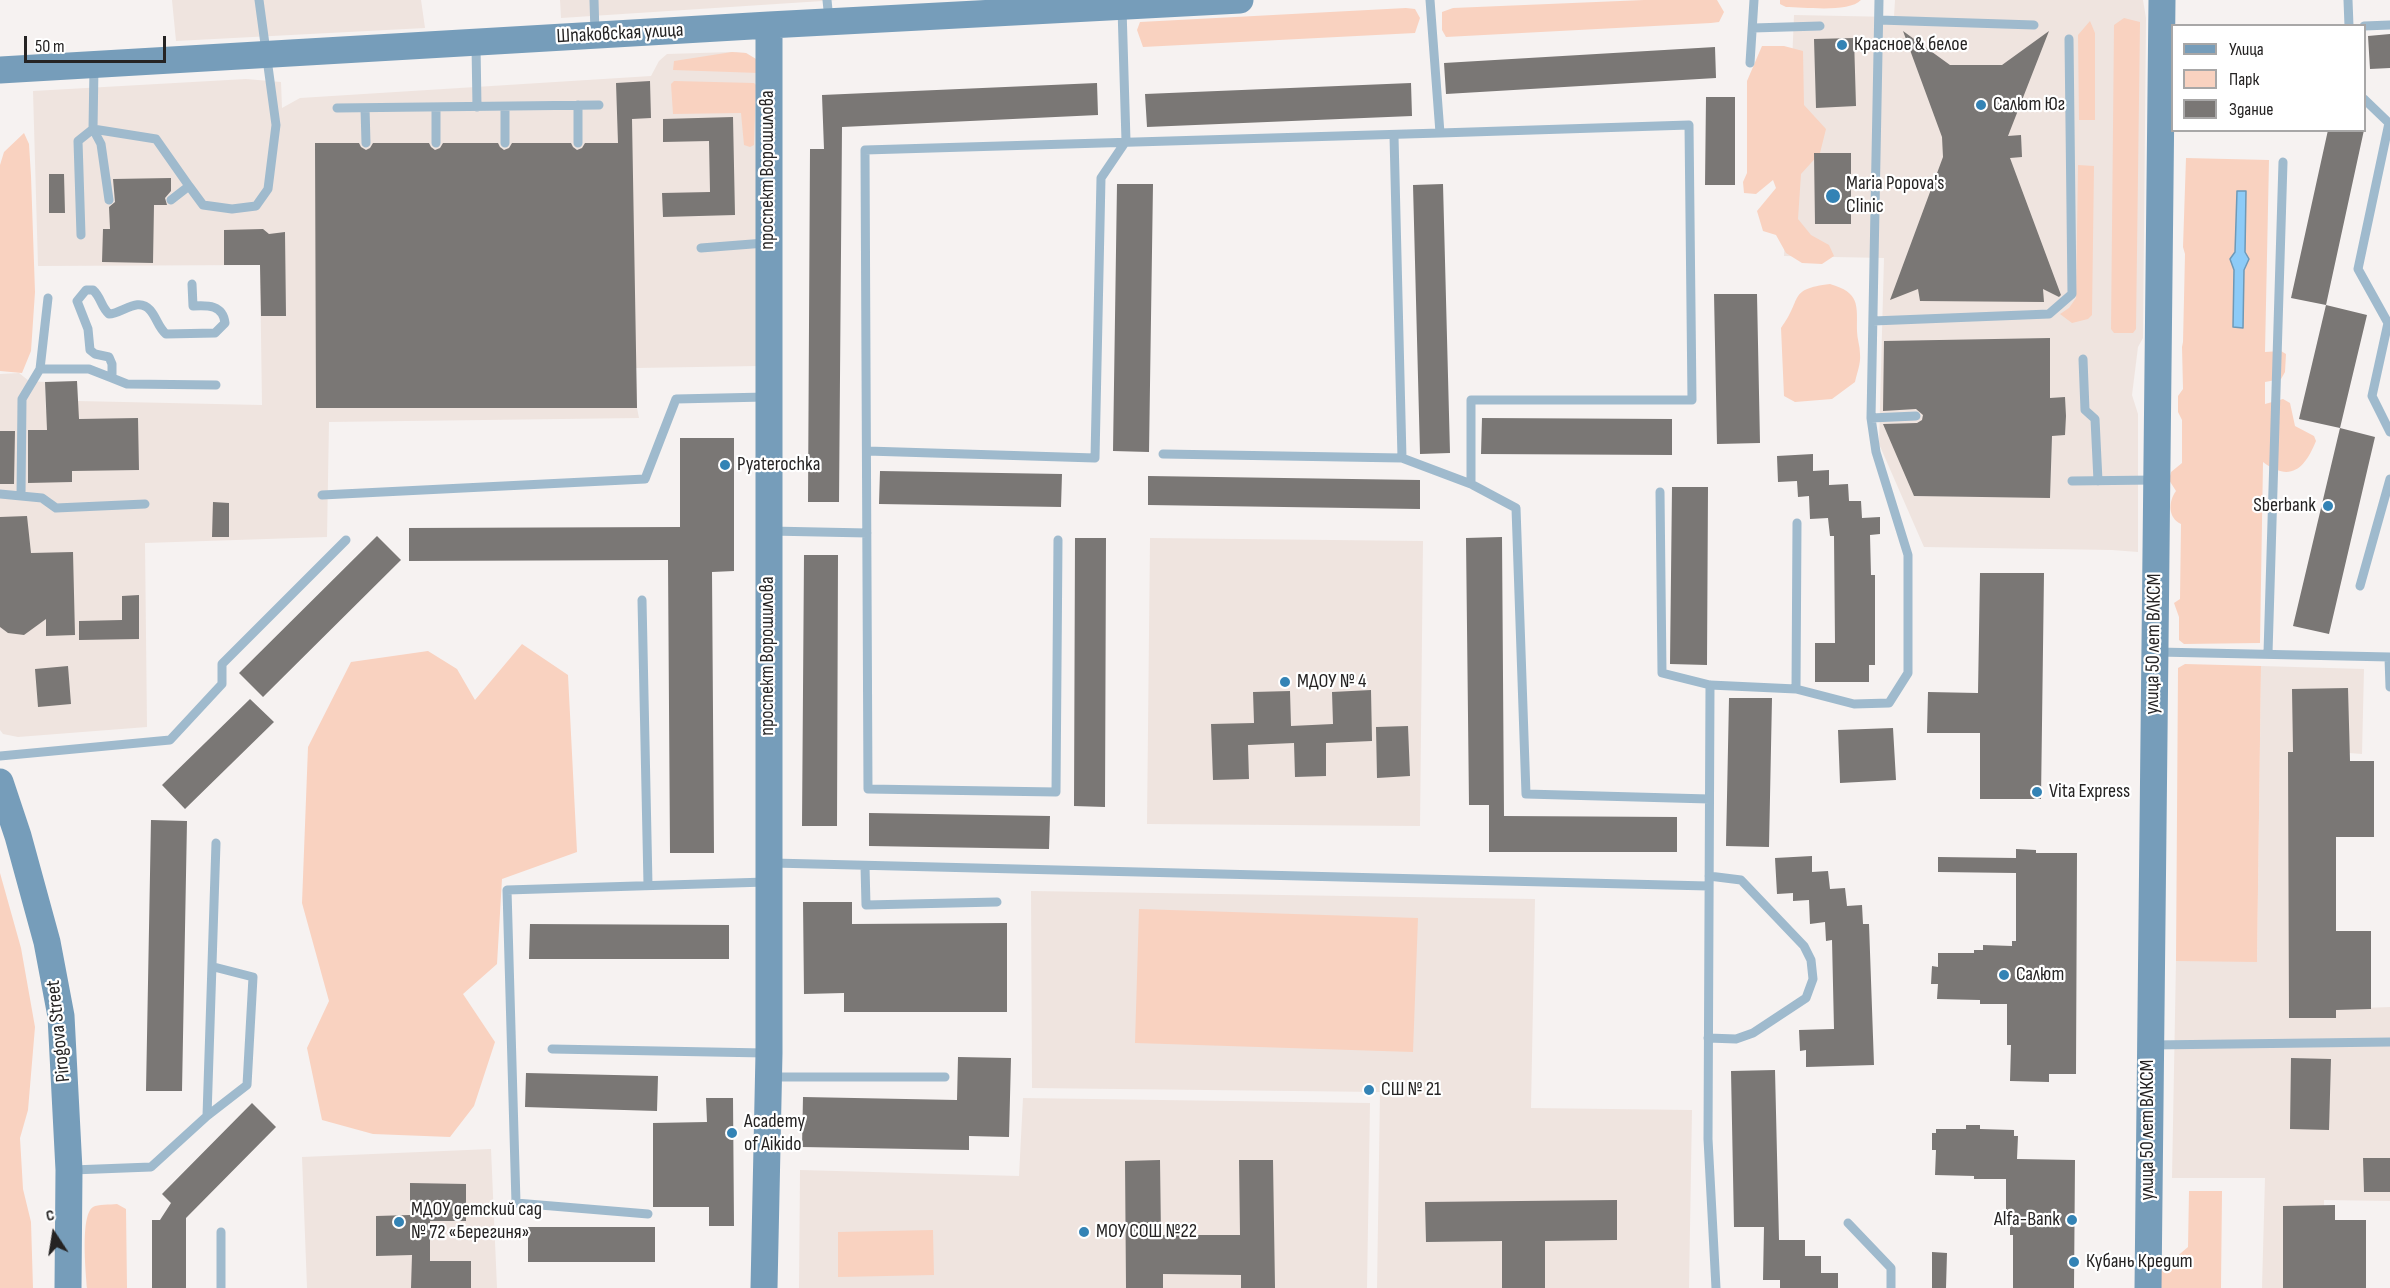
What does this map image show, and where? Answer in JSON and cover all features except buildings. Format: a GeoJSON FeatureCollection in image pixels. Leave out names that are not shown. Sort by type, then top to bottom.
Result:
{"type":"FeatureCollection","features":[{"type":"Feature","properties":{"kind":"street","name":"Шпаковская улица"},"geometry":{"type":"LineString","coordinates":[[0,70],[769,25],[828,11],[1122,6],[1240,0]]}},
{"type":"Feature","properties":{"kind":"street","name":"улица 50 лет ВЛКСМ"},"geometry":{"type":"LineString","coordinates":[[2148,1288],[2162,0]]}},
{"type":"Feature","properties":{"kind":"street","name":"проспект Ворошилова"},"geometry":{"type":"LineString","coordinates":[[764,1288],[768,1065],[769,25]]}},
{"type":"Feature","properties":{"kind":"street","name":"Pirogova Street"},"geometry":{"type":"LineString","coordinates":[[0,782],[18,836],[47,942],[61,1016],[69,1170],[68,1288]]}},
{"type":"Feature","properties":{"kind":"lane"},"geometry":{"type":"LineString","coordinates":[[81,235],[78,141],[93,129],[156,139],[203,205],[232,209],[256,206],[268,189],[276,125],[259,0]]}},
{"type":"Feature","properties":{"kind":"lane"},"geometry":{"type":"LineString","coordinates":[[594,0],[595,36]]}},
{"type":"Feature","properties":{"kind":"lane"},"geometry":{"type":"LineString","coordinates":[[1430,0],[1440,133]]}},
{"type":"Feature","properties":{"kind":"lane"},"geometry":{"type":"LineString","coordinates":[[1750,63],[1754,0]]}},
{"type":"Feature","properties":{"kind":"lane"},"geometry":{"type":"LineString","coordinates":[[1660,492],[1662,674],[1710,685],[1796,689],[1854,704],[1889,703],[1908,673],[1908,555],[1876,452],[1871,418],[1879,0]]}},
{"type":"Feature","properties":{"kind":"lane"},"geometry":{"type":"LineString","coordinates":[[2348,0],[2349,24]]}},
{"type":"Feature","properties":{"kind":"lane"},"geometry":{"type":"LineString","coordinates":[[867,451],[1095,459],[1101,178],[1126,141],[1122,6]]}},
{"type":"Feature","properties":{"kind":"lane"},"geometry":{"type":"LineString","coordinates":[[1879,20],[2034,25]]}},
{"type":"Feature","properties":{"kind":"lane"},"geometry":{"type":"LineString","coordinates":[[2366,26],[2390,25]]}},
{"type":"Feature","properties":{"kind":"lane"},"geometry":{"type":"LineString","coordinates":[[1753,28],[1820,26]]}},
{"type":"Feature","properties":{"kind":"lane"},"geometry":{"type":"LineString","coordinates":[[1873,321],[2049,314],[2072,294],[2069,39]]}},
{"type":"Feature","properties":{"kind":"lane"},"geometry":{"type":"LineString","coordinates":[[476,42],[477,108]]}},
{"type":"Feature","properties":{"kind":"lane"},"geometry":{"type":"LineString","coordinates":[[94,66],[93,129],[101,144],[109,200]]}},
{"type":"Feature","properties":{"kind":"lane"},"geometry":{"type":"LineString","coordinates":[[2366,101],[2389,123],[2358,268],[2388,323],[2372,396],[2390,432]]}},
{"type":"Feature","properties":{"kind":"lane"},"geometry":{"type":"LineString","coordinates":[[578,105],[578,143]]}},
{"type":"Feature","properties":{"kind":"lane"},"geometry":{"type":"LineString","coordinates":[[337,108],[599,105]]}},
{"type":"Feature","properties":{"kind":"lane"},"geometry":{"type":"LineString","coordinates":[[505,107],[505,143]]}},
{"type":"Feature","properties":{"kind":"lane"},"geometry":{"type":"LineString","coordinates":[[365,108],[366,143]]}},
{"type":"Feature","properties":{"kind":"lane"},"geometry":{"type":"LineString","coordinates":[[436,108],[436,143]]}},
{"type":"Feature","properties":{"kind":"lane"},"geometry":{"type":"LineString","coordinates":[[1058,540],[1056,792],[868,789],[865,150],[1126,141],[1394,136],[1689,125],[1692,400],[1471,400],[1471,484]]}},
{"type":"Feature","properties":{"kind":"lane"},"geometry":{"type":"LineString","coordinates":[[1394,136],[1402,458]]}},
{"type":"Feature","properties":{"kind":"lane"},"geometry":{"type":"LineString","coordinates":[[2268,653],[2283,162]]}},
{"type":"Feature","properties":{"kind":"lane"},"geometry":{"type":"LineString","coordinates":[[171,200],[189,186]]}},
{"type":"Feature","properties":{"kind":"lane"},"geometry":{"type":"LineString","coordinates":[[701,248],[768,243]]}},
{"type":"Feature","properties":{"kind":"lane"},"geometry":{"type":"LineString","coordinates":[[112,378],[112,364],[109,357],[95,354],[90,350],[88,329],[77,301],[80,295],[86,290],[93,290],[103,309],[109,314],[122,312],[138,304],[145,305],[166,334],[215,333],[225,323],[224,315],[218,308],[207,305],[193,306],[192,284]]}},
{"type":"Feature","properties":{"kind":"lane"},"geometry":{"type":"LineString","coordinates":[[21,496],[22,399],[39,369],[48,298]]}},
{"type":"Feature","properties":{"kind":"lane"},"geometry":{"type":"LineString","coordinates":[[2083,359],[2085,410],[2095,419],[2098,481]]}},
{"type":"Feature","properties":{"kind":"lane"},"geometry":{"type":"LineString","coordinates":[[39,369],[89,369],[127,384],[216,385]]}},
{"type":"Feature","properties":{"kind":"lane"},"geometry":{"type":"LineString","coordinates":[[322,495],[645,479],[676,399],[768,396]]}},
{"type":"Feature","properties":{"kind":"lane"},"geometry":{"type":"LineString","coordinates":[[1871,418],[1916,416]]}},
{"type":"Feature","properties":{"kind":"lane"},"geometry":{"type":"LineString","coordinates":[[1163,454],[1402,458],[1471,484],[1516,508],[1526,794],[1709,799]]}},
{"type":"Feature","properties":{"kind":"lane"},"geometry":{"type":"LineString","coordinates":[[2360,586],[2390,479]]}},
{"type":"Feature","properties":{"kind":"lane"},"geometry":{"type":"LineString","coordinates":[[2072,481],[2157,480]]}},
{"type":"Feature","properties":{"kind":"lane"},"geometry":{"type":"LineString","coordinates":[[0,494],[42,498],[57,508],[145,504]]}},
{"type":"Feature","properties":{"kind":"lane"},"geometry":{"type":"LineString","coordinates":[[1796,689],[1797,523]]}},
{"type":"Feature","properties":{"kind":"lane"},"geometry":{"type":"LineString","coordinates":[[769,531],[867,533]]}},
{"type":"Feature","properties":{"kind":"lane"},"geometry":{"type":"LineString","coordinates":[[0,756],[170,740],[222,684],[222,664],[346,540]]}},
{"type":"Feature","properties":{"kind":"lane"},"geometry":{"type":"LineString","coordinates":[[642,600],[648,885]]}},
{"type":"Feature","properties":{"kind":"lane"},"geometry":{"type":"LineString","coordinates":[[2154,652],[2390,657],[2390,687]]}},
{"type":"Feature","properties":{"kind":"lane"},"geometry":{"type":"LineString","coordinates":[[1710,685],[1708,1139],[1716,1288]]}},
{"type":"Feature","properties":{"kind":"lane"},"geometry":{"type":"LineString","coordinates":[[207,1116],[214,967],[216,843]]}},
{"type":"Feature","properties":{"kind":"lane"},"geometry":{"type":"LineString","coordinates":[[865,866],[866,905],[997,902]]}},
{"type":"Feature","properties":{"kind":"lane"},"geometry":{"type":"LineString","coordinates":[[648,1214],[516,1203],[507,890],[648,885],[768,872],[865,866],[1741,880],[1804,946],[1811,960],[1813,980],[1806,998],[1753,1033],[1736,1039],[1708,1038]]}},
{"type":"Feature","properties":{"kind":"lane"},"geometry":{"type":"LineString","coordinates":[[69,1170],[151,1167],[207,1116],[247,1085],[253,977],[214,967]]}},
{"type":"Feature","properties":{"kind":"lane"},"geometry":{"type":"LineString","coordinates":[[2149,1045],[2390,1042]]}},
{"type":"Feature","properties":{"kind":"lane"},"geometry":{"type":"LineString","coordinates":[[552,1049],[945,1077]]}},
{"type":"Feature","properties":{"kind":"lane"},"geometry":{"type":"LineString","coordinates":[[1848,1223],[1891,1268],[1891,1288]]}},
{"type":"Feature","properties":{"kind":"lane"},"geometry":{"type":"LineString","coordinates":[[221,1232],[221,1288]]}},
{"type":"Feature","properties":{"kind":"shaded area"},"geometry":{"type":"Polygon","coordinates":[[[172,0],[421,0],[425,28],[176,41],[172,0]]]}},
{"type":"Feature","properties":{"kind":"shaded area"},"geometry":{"type":"Polygon","coordinates":[[[560,0],[838,0],[561,18],[560,0]]]}},
{"type":"Feature","properties":{"kind":"shaded area"},"geometry":{"type":"Polygon","coordinates":[[[1895,0],[2143,0],[2146,18],[2143,338],[2138,347],[2132,395],[2138,414],[2138,552],[1924,547],[1879,444],[1884,258],[1784,256],[1794,15],[1894,17],[1895,0]]]}},
{"type":"Feature","properties":{"kind":"shaded area"},"geometry":{"type":"Polygon","coordinates":[[[746,53],[756,59],[758,366],[636,368],[639,418],[329,422],[327,537],[145,543],[147,727],[18,737],[3,734],[0,730],[0,374],[19,373],[29,381],[45,382],[46,411],[78,409],[77,401],[262,405],[260,265],[38,266],[33,91],[246,79],[281,82],[282,108],[300,98],[651,76],[659,61],[667,54],[746,53]]]}},
{"type":"Feature","properties":{"kind":"shaded area","name":"МДОУ № 4"},"geometry":{"type":"Polygon","coordinates":[[[1150,538],[1423,541],[1420,826],[1147,824],[1150,538]]]}},
{"type":"Feature","properties":{"kind":"shaded area"},"geometry":{"type":"Polygon","coordinates":[[[2261,666],[2364,669],[2362,754],[2336,752],[2336,1009],[2390,1007],[2390,1201],[2324,1200],[2325,1288],[2262,1288],[2265,1178],[2172,1178],[2176,961],[2257,961],[2261,666]]]}},
{"type":"Feature","properties":{"kind":"shaded area","name":"СШ № 21"},"geometry":{"type":"Polygon","coordinates":[[[1031,891],[1535,899],[1531,1108],[1692,1110],[1689,1288],[1377,1288],[1380,1092],[1032,1088],[1031,891]]]}},
{"type":"Feature","properties":{"kind":"shaded area","name":"МОУ СОШ №22"},"geometry":{"type":"Polygon","coordinates":[[[1023,1098],[1370,1103],[1367,1288],[799,1288],[800,1170],[1019,1176],[1023,1098]]]}},
{"type":"Feature","properties":{"kind":"shaded area","name":"МДОУ детский сад № 72 «Берегиня»"},"geometry":{"type":"Polygon","coordinates":[[[491,1149],[497,1288],[307,1288],[302,1157],[491,1149]]]}},
{"type":"Feature","properties":{"kind":"green space"},"geometry":{"type":"Polygon","coordinates":[[[1644,0],[1717,0],[1724,12],[1719,22],[1711,23],[1446,37],[1442,30],[1442,12],[1453,8],[1644,0]]]}},
{"type":"Feature","properties":{"kind":"green space"},"geometry":{"type":"Polygon","coordinates":[[[1780,0],[1861,0],[1847,7],[1826,8],[1786,7],[1780,4],[1780,0]]]}},
{"type":"Feature","properties":{"kind":"green space"},"geometry":{"type":"Polygon","coordinates":[[[1415,9],[1420,18],[1415,33],[1143,47],[1137,30],[1140,22],[1415,9]]]}},
{"type":"Feature","properties":{"kind":"green space"},"geometry":{"type":"Polygon","coordinates":[[[2124,18],[2140,22],[2136,329],[2133,333],[2114,333],[2111,329],[2114,25],[2124,18]]]}},
{"type":"Feature","properties":{"kind":"green space"},"geometry":{"type":"Polygon","coordinates":[[[2090,21],[2095,33],[2095,120],[2079,120],[2078,35],[2090,21]]]}},
{"type":"Feature","properties":{"kind":"green space"},"geometry":{"type":"Polygon","coordinates":[[[1762,46],[1784,46],[1803,51],[1804,105],[1826,129],[1820,153],[1801,174],[1798,219],[1811,235],[1829,245],[1834,256],[1822,264],[1802,263],[1786,253],[1776,235],[1763,231],[1757,211],[1776,188],[1773,180],[1756,194],[1744,193],[1743,182],[1747,173],[1747,81],[1762,46]]]}},
{"type":"Feature","properties":{"kind":"green space"},"geometry":{"type":"Polygon","coordinates":[[[732,52],[746,53],[756,59],[759,73],[673,70],[674,61],[732,52]]]}},
{"type":"Feature","properties":{"kind":"green space"},"geometry":{"type":"Polygon","coordinates":[[[674,81],[754,83],[756,85],[754,145],[750,147],[744,145],[741,113],[673,114],[671,84],[674,81]]]}},
{"type":"Feature","properties":{"kind":"green space"},"geometry":{"type":"Polygon","coordinates":[[[24,133],[29,144],[35,292],[31,351],[22,373],[0,371],[0,165],[4,152],[24,133]]]}},
{"type":"Feature","properties":{"kind":"green space"},"geometry":{"type":"Polygon","coordinates":[[[2186,158],[2269,160],[2265,352],[2281,351],[2286,354],[2285,372],[2281,379],[2265,382],[2265,404],[2283,399],[2290,403],[2295,426],[2314,436],[2316,441],[2307,459],[2296,470],[2282,471],[2263,462],[2260,643],[2184,644],[2179,640],[2179,617],[2174,603],[2180,599],[2181,524],[2172,514],[2171,505],[2176,491],[2169,480],[2171,472],[2182,463],[2182,420],[2178,412],[2178,396],[2183,389],[2185,254],[2183,247],[2186,158]]]}},
{"type":"Feature","properties":{"kind":"green space"},"geometry":{"type":"Polygon","coordinates":[[[2078,165],[2094,166],[2092,315],[2088,319],[2072,323],[2060,314],[2069,308],[2076,298],[2078,165]]]}},
{"type":"Feature","properties":{"kind":"green space"},"geometry":{"type":"Polygon","coordinates":[[[1830,284],[1847,291],[1855,301],[1860,357],[1855,382],[1832,399],[1795,402],[1784,396],[1781,328],[1801,292],[1830,284]]]}},
{"type":"Feature","properties":{"kind":"green space"},"geometry":{"type":"Polygon","coordinates":[[[522,644],[568,675],[577,852],[502,879],[497,964],[463,994],[495,1042],[474,1106],[450,1137],[373,1134],[322,1120],[307,1048],[329,1001],[302,903],[308,747],[351,662],[428,651],[457,669],[475,700],[522,644]]]}},
{"type":"Feature","properties":{"kind":"green space"},"geometry":{"type":"Polygon","coordinates":[[[2185,664],[2261,666],[2257,962],[2176,961],[2178,668],[2185,664]]]}},
{"type":"Feature","properties":{"kind":"green space"},"geometry":{"type":"Polygon","coordinates":[[[0,873],[21,948],[35,1027],[28,1110],[20,1138],[23,1189],[31,1222],[33,1288],[0,1288],[0,873]]]}},
{"type":"Feature","properties":{"kind":"green space"},"geometry":{"type":"Polygon","coordinates":[[[1139,909],[1418,918],[1413,1052],[1135,1043],[1139,909]]]}},
{"type":"Feature","properties":{"kind":"green space"},"geometry":{"type":"Polygon","coordinates":[[[2189,1191],[2222,1191],[2221,1288],[2161,1288],[2161,1270],[2188,1247],[2189,1191]]]}},
{"type":"Feature","properties":{"kind":"green space"},"geometry":{"type":"Polygon","coordinates":[[[117,1204],[126,1209],[127,1288],[87,1288],[85,1232],[89,1212],[95,1206],[117,1204]]]}},
{"type":"Feature","properties":{"kind":"green space"},"geometry":{"type":"Polygon","coordinates":[[[933,1230],[934,1275],[838,1277],[838,1232],[933,1230]]]}},
{"type":"Feature","properties":{"kind":"water"},"geometry":{"type":"Polygon","coordinates":[[[2237,191],[2246,191],[2245,252],[2249,259],[2244,270],[2243,328],[2233,327],[2234,270],[2230,259],[2235,252],[2237,191]]]}},
{"type":"Feature","properties":{"kind":"place","name":"Красное & белое"},"geometry":{"type":"Point","coordinates":[1842,45]}},
{"type":"Feature","properties":{"kind":"place","name":"Салют Юг"},"geometry":{"type":"Point","coordinates":[1981,105]}},
{"type":"Feature","properties":{"kind":"place","name":"Maria Popova's Clinic"},"geometry":{"type":"Point","coordinates":[1833,196]}},
{"type":"Feature","properties":{"kind":"place","name":"Pyaterochka"},"geometry":{"type":"Point","coordinates":[725,465]}},
{"type":"Feature","properties":{"kind":"place","name":"Sberbank"},"geometry":{"type":"Point","coordinates":[2328,506]}},
{"type":"Feature","properties":{"kind":"place","name":"МДОУ № 4"},"geometry":{"type":"Point","coordinates":[1285,682]}},
{"type":"Feature","properties":{"kind":"place","name":"Vita Express"},"geometry":{"type":"Point","coordinates":[2037,792]}},
{"type":"Feature","properties":{"kind":"place","name":"Салют"},"geometry":{"type":"Point","coordinates":[2004,975]}},
{"type":"Feature","properties":{"kind":"place","name":"СШ № 21"},"geometry":{"type":"Point","coordinates":[1369,1090]}},
{"type":"Feature","properties":{"kind":"place","name":"Academy of Aikido"},"geometry":{"type":"Point","coordinates":[732,1133]}},
{"type":"Feature","properties":{"kind":"place","name":"Alfa-Bank"},"geometry":{"type":"Point","coordinates":[2072,1220]}},
{"type":"Feature","properties":{"kind":"place","name":"МДОУ детский сад № 72 «Берегиня»"},"geometry":{"type":"Point","coordinates":[399,1222]}},
{"type":"Feature","properties":{"kind":"place","name":"МОУ СОШ №22"},"geometry":{"type":"Point","coordinates":[1084,1232]}},
{"type":"Feature","properties":{"kind":"place","name":"Кубань Кредит"},"geometry":{"type":"Point","coordinates":[2074,1262]}}]}
